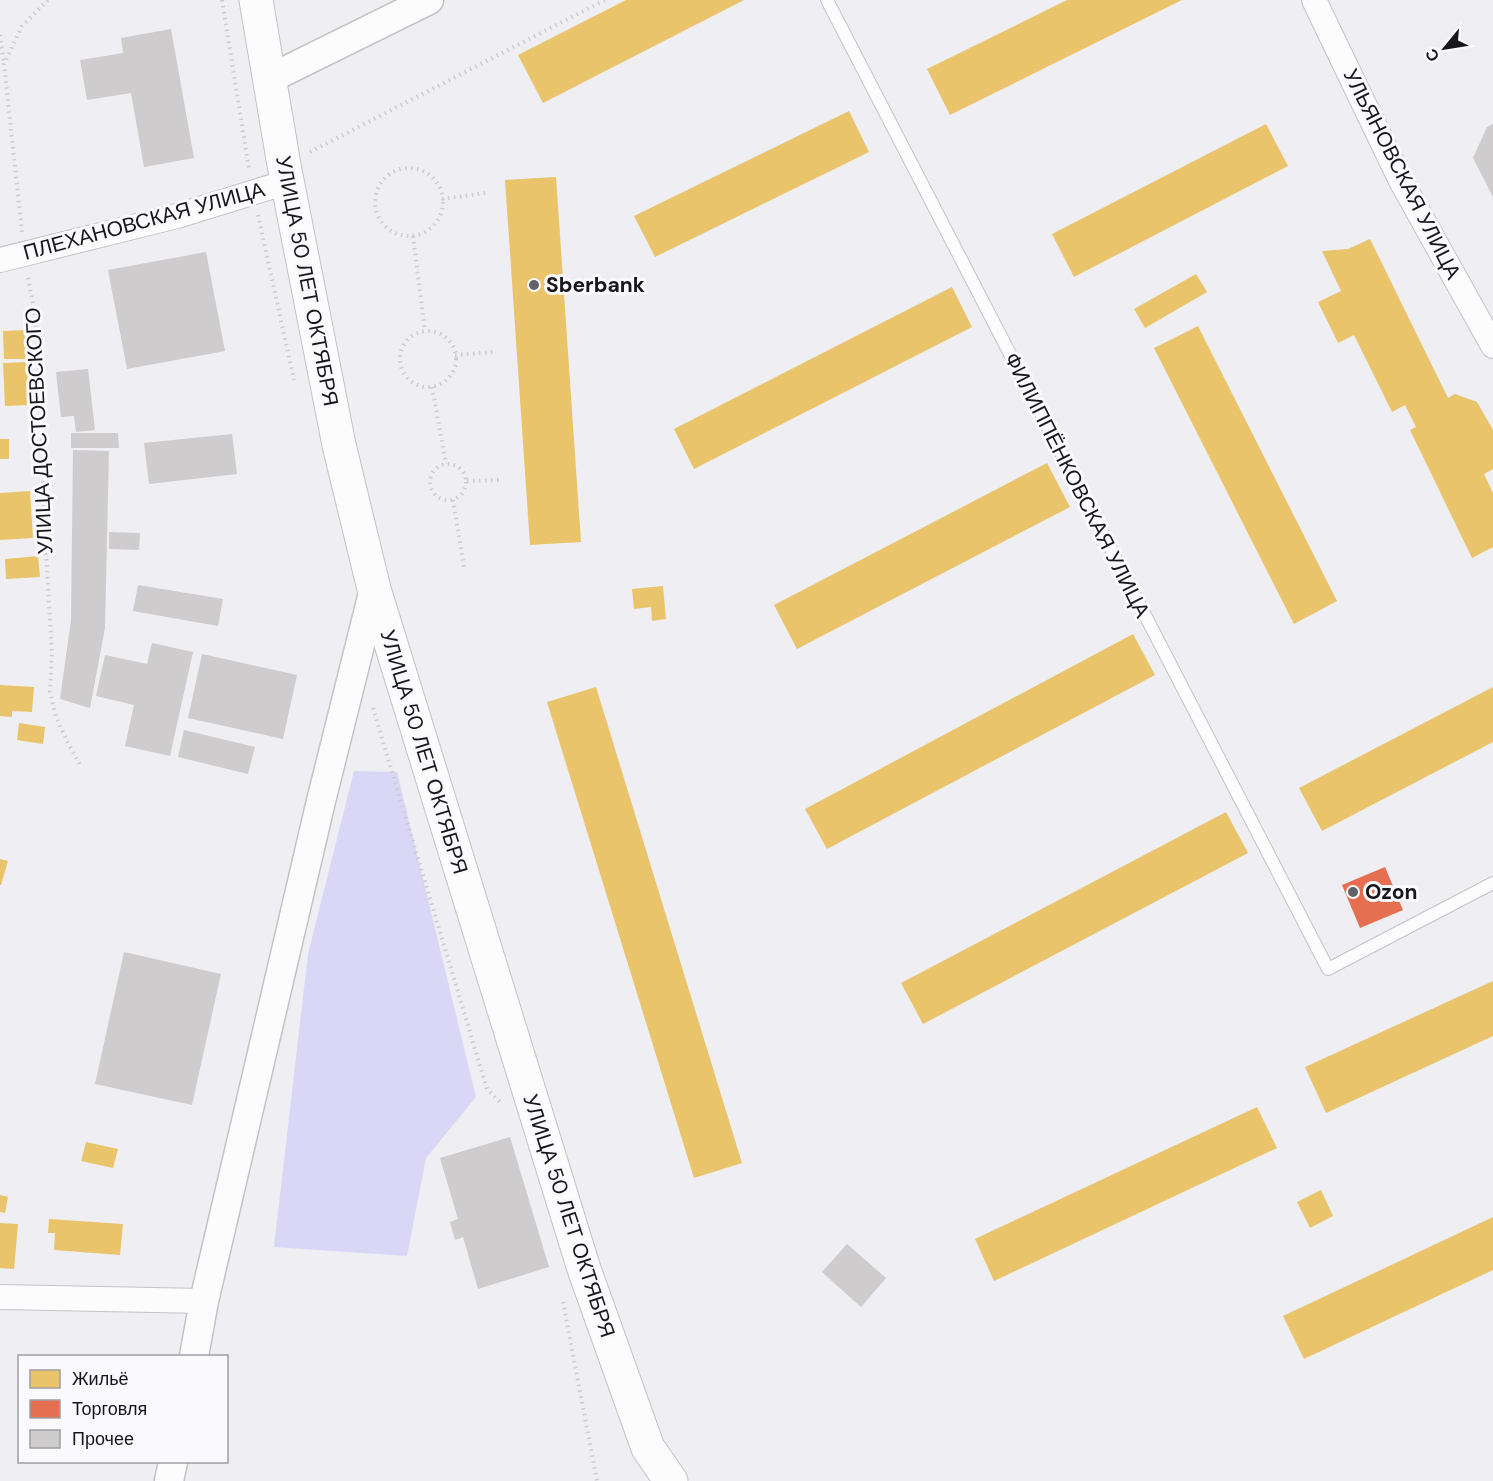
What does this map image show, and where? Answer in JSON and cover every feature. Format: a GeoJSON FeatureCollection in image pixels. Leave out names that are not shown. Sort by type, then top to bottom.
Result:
{"type":"FeatureCollection","features":[{"type":"Feature","properties":{"kind":"main road","name":"УЛИЦА 50 ЛЕТ ОКТЯБРЯ"},"geometry":{"type":"LineString","coordinates":[[256,0],[285,174],[339,445],[374,589],[584,1269],[648,1448],[670,1481]]}},
{"type":"Feature","properties":{"kind":"street"},"geometry":{"type":"LineString","coordinates":[[268,79],[429,0]]}},
{"type":"Feature","properties":{"kind":"street","name":"УЛЬЯНОВСКАЯ УЛИЦА"},"geometry":{"type":"LineString","coordinates":[[1314,0],[1401,181],[1493,346]]}},
{"type":"Feature","properties":{"kind":"street","name":"ПЛЕХАНОВСКАЯ УЛИЦА"},"geometry":{"type":"LineString","coordinates":[[0,260],[177,216],[285,174]]}},
{"type":"Feature","properties":{"kind":"street"},"geometry":{"type":"LineString","coordinates":[[194,1355],[204,1301],[321,801],[374,589]]}},
{"type":"Feature","properties":{"kind":"street"},"geometry":{"type":"LineString","coordinates":[[0,1297],[204,1301]]}},
{"type":"Feature","properties":{"kind":"street"},"geometry":{"type":"LineString","coordinates":[[169,1481],[173,1463]]}},
{"type":"Feature","properties":{"kind":"lane","name":"ФИЛИППЁНКОВСКАЯ УЛИЦА"},"geometry":{"type":"LineString","coordinates":[[827,0],[1328,969],[1493,883]]}},
{"type":"Feature","properties":{"kind":"path"},"geometry":{"type":"LineString","coordinates":[[4,64],[22,26],[48,0]]}},
{"type":"Feature","properties":{"kind":"path"},"geometry":{"type":"LineString","coordinates":[[285,174],[605,0]]}},
{"type":"Feature","properties":{"kind":"path","name":"УЛИЦА ДОСТОЕВСКОГО"},"geometry":{"type":"LineString","coordinates":[[0,35],[24,254],[34,309],[42,391],[44,518],[52,652],[50,692],[56,717],[80,765]]}},
{"type":"Feature","properties":{"kind":"path"},"geometry":{"type":"LineString","coordinates":[[412,169],[432,178],[439,188],[442,199],[442,209],[432,227],[413,236],[402,236],[392,232],[377,214],[375,203],[376,192],[390,174],[412,169]]}},
{"type":"Feature","properties":{"kind":"path"},"geometry":{"type":"LineString","coordinates":[[442,199],[485,193]]}},
{"type":"Feature","properties":{"kind":"path"},"geometry":{"type":"LineString","coordinates":[[413,236],[425,331]]}},
{"type":"Feature","properties":{"kind":"path"},"geometry":{"type":"LineString","coordinates":[[425,331],[444,336],[450,343],[456,361],[448,378],[432,387],[414,384],[402,371],[400,362],[400,353],[409,338],[425,331]]}},
{"type":"Feature","properties":{"kind":"path"},"geometry":{"type":"LineString","coordinates":[[455,356],[495,352]]}},
{"type":"Feature","properties":{"kind":"path"},"geometry":{"type":"LineString","coordinates":[[432,387],[446,464]]}},
{"type":"Feature","properties":{"kind":"path"},"geometry":{"type":"LineString","coordinates":[[446,464],[457,466],[466,475],[467,482],[463,493],[453,500],[436,496],[431,486],[430,480],[435,470],[446,464]]}},
{"type":"Feature","properties":{"kind":"path"},"geometry":{"type":"LineString","coordinates":[[467,482],[501,480]]}},
{"type":"Feature","properties":{"kind":"path"},"geometry":{"type":"LineString","coordinates":[[453,500],[464,567]]}},
{"type":"Feature","properties":{"kind":"shaded area"},"geometry":{"type":"Polygon","coordinates":[[[354,771],[397,772],[476,1097],[426,1158],[407,1256],[274,1247],[308,954],[354,771]]]}},
{"type":"Feature","properties":{"kind":"building: Жильё"},"geometry":{"type":"Polygon","coordinates":[[[626,0],[744,0],[543,103],[518,55],[626,0]]]}},
{"type":"Feature","properties":{"kind":"building: Жильё"},"geometry":{"type":"Polygon","coordinates":[[[1067,0],[1182,0],[950,115],[927,69],[1067,0]]]}},
{"type":"Feature","properties":{"kind":"building: Жильё"},"geometry":{"type":"Polygon","coordinates":[[[849,111],[869,152],[655,257],[634,216],[849,111]]]}},
{"type":"Feature","properties":{"kind":"building: Жильё"},"geometry":{"type":"Polygon","coordinates":[[[1266,124],[1288,166],[1074,277],[1052,234],[1266,124]]]}},
{"type":"Feature","properties":{"kind":"building: Жильё"},"geometry":{"type":"Polygon","coordinates":[[[556,177],[581,542],[530,545],[505,180],[556,177]]]}},
{"type":"Feature","properties":{"kind":"building: Жильё"},"geometry":{"type":"Polygon","coordinates":[[[1370,239],[1448,398],[1455,394],[1477,402],[1493,430],[1493,469],[1484,474],[1493,493],[1493,547],[1472,558],[1410,430],[1416,427],[1405,405],[1392,412],[1354,335],[1338,343],[1318,302],[1341,291],[1322,251],[1348,249],[1370,239]]]}},
{"type":"Feature","properties":{"kind":"building: Жильё"},"geometry":{"type":"Polygon","coordinates":[[[1196,274],[1207,292],[1145,328],[1134,309],[1196,274]]]}},
{"type":"Feature","properties":{"kind":"building: Жильё"},"geometry":{"type":"Polygon","coordinates":[[[952,287],[972,327],[694,469],[674,429],[952,287]]]}},
{"type":"Feature","properties":{"kind":"building: Жильё"},"geometry":{"type":"Polygon","coordinates":[[[1198,326],[1337,601],[1294,624],[1154,348],[1198,326]]]}},
{"type":"Feature","properties":{"kind":"building: Жильё"},"geometry":{"type":"Polygon","coordinates":[[[25,330],[26,359],[4,359],[3,331],[25,330]]]}},
{"type":"Feature","properties":{"kind":"building: Жильё"},"geometry":{"type":"Polygon","coordinates":[[[27,362],[29,405],[5,406],[3,363],[27,362]]]}},
{"type":"Feature","properties":{"kind":"building: Жильё"},"geometry":{"type":"Polygon","coordinates":[[[0,439],[9,439],[9,459],[0,459],[0,439]]]}},
{"type":"Feature","properties":{"kind":"building: Жильё"},"geometry":{"type":"Polygon","coordinates":[[[1047,463],[1070,507],[797,649],[774,605],[1047,463]]]}},
{"type":"Feature","properties":{"kind":"building: Жильё"},"geometry":{"type":"Polygon","coordinates":[[[30,491],[33,538],[0,540],[0,493],[30,491]]]}},
{"type":"Feature","properties":{"kind":"building: Жильё"},"geometry":{"type":"Polygon","coordinates":[[[38,556],[40,577],[6,579],[5,559],[38,556]]]}},
{"type":"Feature","properties":{"kind":"building: Жильё"},"geometry":{"type":"Polygon","coordinates":[[[663,586],[666,619],[652,621],[651,607],[634,609],[632,589],[663,586]]]}},
{"type":"Feature","properties":{"kind":"building: Жильё"},"geometry":{"type":"Polygon","coordinates":[[[1133,634],[1155,675],[827,849],[805,809],[1133,634]]]}},
{"type":"Feature","properties":{"kind":"building: Жильё"},"geometry":{"type":"Polygon","coordinates":[[[0,685],[34,687],[32,712],[12,711],[12,717],[0,716],[0,685]]]}},
{"type":"Feature","properties":{"kind":"building: Жильё"},"geometry":{"type":"Polygon","coordinates":[[[596,687],[742,1163],[694,1178],[547,702],[596,687]]]}},
{"type":"Feature","properties":{"kind":"building: Жильё"},"geometry":{"type":"Polygon","coordinates":[[[1493,687],[1493,742],[1322,831],[1299,788],[1493,687]]]}},
{"type":"Feature","properties":{"kind":"building: Жильё"},"geometry":{"type":"Polygon","coordinates":[[[19,723],[45,727],[43,744],[17,740],[19,723]]]}},
{"type":"Feature","properties":{"kind":"building: Жильё"},"geometry":{"type":"Polygon","coordinates":[[[1226,812],[1248,853],[923,1024],[901,983],[1226,812]]]}},
{"type":"Feature","properties":{"kind":"building: Жильё"},"geometry":{"type":"Polygon","coordinates":[[[0,859],[8,861],[1,885],[0,885],[0,859]]]}},
{"type":"Feature","properties":{"kind":"building: Жильё"},"geometry":{"type":"Polygon","coordinates":[[[1493,981],[1493,1036],[1326,1113],[1305,1067],[1493,981]]]}},
{"type":"Feature","properties":{"kind":"building: Жильё"},"geometry":{"type":"Polygon","coordinates":[[[1257,1107],[1277,1148],[994,1281],[975,1239],[1257,1107]]]}},
{"type":"Feature","properties":{"kind":"building: Жильё"},"geometry":{"type":"Polygon","coordinates":[[[86,1142],[118,1149],[113,1168],[81,1161],[86,1142]]]}},
{"type":"Feature","properties":{"kind":"building: Жильё"},"geometry":{"type":"Polygon","coordinates":[[[1321,1190],[1333,1216],[1310,1228],[1297,1202],[1321,1190]]]}},
{"type":"Feature","properties":{"kind":"building: Жильё"},"geometry":{"type":"Polygon","coordinates":[[[0,1195],[8,1197],[5,1213],[0,1212],[0,1195]]]}},
{"type":"Feature","properties":{"kind":"building: Жильё"},"geometry":{"type":"Polygon","coordinates":[[[1493,1217],[1493,1270],[1304,1359],[1283,1316],[1493,1217]]]}},
{"type":"Feature","properties":{"kind":"building: Жильё"},"geometry":{"type":"Polygon","coordinates":[[[49,1219],[123,1224],[120,1255],[54,1250],[55,1233],[48,1233],[49,1219]]]}},
{"type":"Feature","properties":{"kind":"building: Жильё"},"geometry":{"type":"Polygon","coordinates":[[[0,1223],[18,1224],[14,1269],[0,1268],[0,1223]]]}},
{"type":"Feature","properties":{"kind":"building: Торговля"},"geometry":{"type":"Polygon","coordinates":[[[1385,867],[1403,910],[1360,928],[1342,885],[1385,867]]]}},
{"type":"Feature","properties":{"kind":"building: Прочее"},"geometry":{"type":"Polygon","coordinates":[[[171,29],[194,158],[144,167],[131,93],[87,100],[80,60],[123,53],[121,38],[171,29]]]}},
{"type":"Feature","properties":{"kind":"building: Прочее"},"geometry":{"type":"Polygon","coordinates":[[[1493,124],[1493,197],[1473,158],[1487,127],[1493,124]]]}},
{"type":"Feature","properties":{"kind":"building: Прочее"},"geometry":{"type":"Polygon","coordinates":[[[206,252],[225,351],[127,369],[108,270],[206,252]]]}},
{"type":"Feature","properties":{"kind":"building: Прочее"},"geometry":{"type":"Polygon","coordinates":[[[88,369],[95,430],[76,432],[74,416],[61,417],[56,372],[88,369]]]}},
{"type":"Feature","properties":{"kind":"building: Прочее"},"geometry":{"type":"Polygon","coordinates":[[[71,433],[118,433],[119,448],[71,448],[71,433]]]}},
{"type":"Feature","properties":{"kind":"building: Прочее"},"geometry":{"type":"Polygon","coordinates":[[[232,434],[237,474],[149,484],[144,443],[232,434]]]}},
{"type":"Feature","properties":{"kind":"building: Прочее"},"geometry":{"type":"Polygon","coordinates":[[[73,450],[109,451],[105,628],[90,708],[60,699],[71,620],[73,450]]]}},
{"type":"Feature","properties":{"kind":"building: Прочее"},"geometry":{"type":"Polygon","coordinates":[[[109,532],[140,533],[139,550],[109,549],[109,532]]]}},
{"type":"Feature","properties":{"kind":"building: Прочее"},"geometry":{"type":"Polygon","coordinates":[[[138,585],[223,599],[218,626],[133,611],[138,585]]]}},
{"type":"Feature","properties":{"kind":"building: Прочее"},"geometry":{"type":"Polygon","coordinates":[[[152,643],[193,652],[170,756],[125,746],[134,705],[96,696],[105,655],[147,664],[152,643]]]}},
{"type":"Feature","properties":{"kind":"building: Прочее"},"geometry":{"type":"Polygon","coordinates":[[[202,654],[297,675],[283,739],[188,718],[202,654]]]}},
{"type":"Feature","properties":{"kind":"building: Прочее"},"geometry":{"type":"Polygon","coordinates":[[[184,730],[255,747],[248,774],[178,757],[184,730]]]}},
{"type":"Feature","properties":{"kind":"building: Прочее"},"geometry":{"type":"Polygon","coordinates":[[[124,952],[221,974],[192,1105],[95,1084],[124,952]]]}},
{"type":"Feature","properties":{"kind":"building: Прочее"},"geometry":{"type":"Polygon","coordinates":[[[510,1137],[549,1267],[478,1289],[463,1237],[455,1240],[450,1222],[458,1219],[440,1158],[510,1137]]]}},
{"type":"Feature","properties":{"kind":"building: Прочее"},"geometry":{"type":"Polygon","coordinates":[[[847,1244],[886,1278],[861,1307],[822,1272],[847,1244]]]}},
{"type":"Feature","properties":{"kind":"place","name":"Sberbank"},"geometry":{"type":"Point","coordinates":[534,285]}},
{"type":"Feature","properties":{"kind":"place","name":"Ozon"},"geometry":{"type":"Point","coordinates":[1353,892]}}]}
